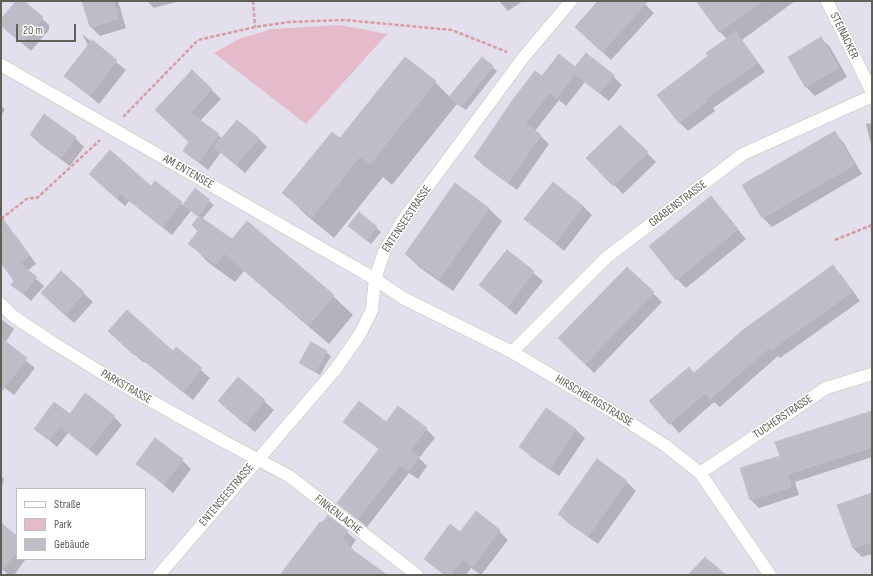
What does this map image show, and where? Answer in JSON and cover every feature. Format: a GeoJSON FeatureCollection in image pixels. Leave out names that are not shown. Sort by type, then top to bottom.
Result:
{"type":"FeatureCollection","features":[{"type":"Feature","properties":{"kind":"street","name":"ENTENSEESTRASSE"},"geometry":{"type":"LineString","coordinates":[[159,575],[257,459],[335,370],[360,334],[372,310],[374,279],[384,252],[403,220],[523,58],[571,1]]}},
{"type":"Feature","properties":{"kind":"street","name":"STEINACKER"},"geometry":{"type":"LineString","coordinates":[[827,1],[872,92]]}},
{"type":"Feature","properties":{"kind":"street","name":"AM ENTENSEE"},"geometry":{"type":"LineString","coordinates":[[1,65],[374,279]]}},
{"type":"Feature","properties":{"kind":"street","name":"GRABENSTRASSE"},"geometry":{"type":"LineString","coordinates":[[512,352],[607,258],[743,154],[872,96]]}},
{"type":"Feature","properties":{"kind":"street","name":"HIRSCHBERGSTRASSE"},"geometry":{"type":"LineString","coordinates":[[374,279],[403,298],[512,352],[610,410],[666,446],[700,473],[770,575]]}},
{"type":"Feature","properties":{"kind":"street","name":"PARKSTRASSE"},"geometry":{"type":"LineString","coordinates":[[1,304],[13,316],[105,375],[257,459]]}},
{"type":"Feature","properties":{"kind":"street","name":"TUCHERSTRASSE"},"geometry":{"type":"LineString","coordinates":[[700,473],[826,388],[872,374]]}},
{"type":"Feature","properties":{"kind":"street","name":"FINKENLACHE"},"geometry":{"type":"LineString","coordinates":[[257,459],[289,476],[417,575]]}},
{"type":"Feature","properties":{"kind":"path"},"geometry":{"type":"LineString","coordinates":[[253,1],[255,28]]}},
{"type":"Feature","properties":{"kind":"path"},"geometry":{"type":"LineString","coordinates":[[1,219],[28,198],[37,198],[112,129],[198,40],[289,22],[345,20],[452,30],[523,58]]}},
{"type":"Feature","properties":{"kind":"path"},"geometry":{"type":"LineString","coordinates":[[835,240],[872,225]]}},
{"type":"Feature","properties":{"kind":"green space"},"geometry":{"type":"Polygon","coordinates":[[[340,25],[387,34],[306,124],[214,53],[239,39],[272,29],[340,25]]]}},
{"type":"Feature","properties":{"kind":"building"},"geometry":{"type":"Polygon","coordinates":[[[16,1],[24,1],[43,17],[22,43],[1,26],[1,19],[16,1]]]}},
{"type":"Feature","properties":{"kind":"building"},"geometry":{"type":"Polygon","coordinates":[[[82,1],[113,1],[118,19],[90,27],[82,1]]]}},
{"type":"Feature","properties":{"kind":"building"},"geometry":{"type":"Polygon","coordinates":[[[598,1],[648,1],[602,52],[575,27],[598,1]]]}},
{"type":"Feature","properties":{"kind":"building"},"geometry":{"type":"Polygon","coordinates":[[[696,1],[762,1],[719,32],[696,1]]]}},
{"type":"Feature","properties":{"kind":"building"},"geometry":{"type":"Polygon","coordinates":[[[736,32],[757,63],[705,99],[707,101],[679,123],[657,95],[708,56],[706,53],[736,32]]]}},
{"type":"Feature","properties":{"kind":"building"},"geometry":{"type":"Polygon","coordinates":[[[821,37],[839,68],[805,87],[788,57],[821,37]]]}},
{"type":"Feature","properties":{"kind":"building"},"geometry":{"type":"Polygon","coordinates":[[[92,40],[117,60],[90,96],[64,76],[92,40]]]}},
{"type":"Feature","properties":{"kind":"building"},"geometry":{"type":"Polygon","coordinates":[[[586,53],[614,75],[599,93],[575,74],[556,98],[550,92],[525,123],[541,135],[508,182],[474,157],[514,98],[535,71],[542,76],[559,54],[575,67],[586,53]]]}},
{"type":"Feature","properties":{"kind":"building"},"geometry":{"type":"Polygon","coordinates":[[[405,57],[436,81],[370,164],[360,156],[312,217],[282,193],[332,132],[340,138],[405,57]]]}},
{"type":"Feature","properties":{"kind":"building"},"geometry":{"type":"Polygon","coordinates":[[[482,57],[493,66],[461,107],[449,97],[482,57]]]}},
{"type":"Feature","properties":{"kind":"building"},"geometry":{"type":"Polygon","coordinates":[[[192,70],[212,89],[190,113],[219,134],[198,162],[183,151],[189,142],[155,110],[192,70]]]}},
{"type":"Feature","properties":{"kind":"building"},"geometry":{"type":"Polygon","coordinates":[[[44,114],[76,137],[61,158],[30,135],[44,114]]]}},
{"type":"Feature","properties":{"kind":"building"},"geometry":{"type":"Polygon","coordinates":[[[237,120],[259,138],[236,165],[214,147],[237,120]]]}},
{"type":"Feature","properties":{"kind":"building"},"geometry":{"type":"Polygon","coordinates":[[[620,125],[648,152],[613,186],[586,158],[620,125]]]}},
{"type":"Feature","properties":{"kind":"building"},"geometry":{"type":"Polygon","coordinates":[[[835,131],[854,165],[762,218],[742,185],[835,131]]]}},
{"type":"Feature","properties":{"kind":"building"},"geometry":{"type":"Polygon","coordinates":[[[110,150],[151,186],[155,181],[182,202],[162,227],[120,193],[116,198],[89,174],[110,150]]]}},
{"type":"Feature","properties":{"kind":"building"},"geometry":{"type":"Polygon","coordinates":[[[553,182],[583,206],[555,243],[524,219],[553,182]]]}},
{"type":"Feature","properties":{"kind":"building"},"geometry":{"type":"Polygon","coordinates":[[[455,183],[489,208],[439,279],[405,254],[455,183]]]}},
{"type":"Feature","properties":{"kind":"building"},"geometry":{"type":"Polygon","coordinates":[[[195,188],[210,200],[198,216],[183,205],[195,188]]]}},
{"type":"Feature","properties":{"kind":"building"},"geometry":{"type":"Polygon","coordinates":[[[711,196],[738,229],[676,280],[649,246],[711,196]]]}},
{"type":"Feature","properties":{"kind":"building"},"geometry":{"type":"Polygon","coordinates":[[[359,212],[377,227],[366,240],[348,226],[359,212]]]}},
{"type":"Feature","properties":{"kind":"building"},"geometry":{"type":"Polygon","coordinates":[[[1,216],[29,256],[19,263],[37,277],[23,294],[11,285],[14,281],[1,263],[1,216]]]}},
{"type":"Feature","properties":{"kind":"building"},"geometry":{"type":"Polygon","coordinates":[[[199,216],[232,239],[247,221],[334,295],[309,325],[224,253],[216,264],[188,244],[198,231],[192,225],[199,216]]]}},
{"type":"Feature","properties":{"kind":"building"},"geometry":{"type":"Polygon","coordinates":[[[507,250],[534,271],[507,307],[479,285],[507,250]]]}},
{"type":"Feature","properties":{"kind":"building"},"geometry":{"type":"Polygon","coordinates":[[[833,265],[852,292],[771,350],[769,348],[710,399],[705,393],[669,424],[649,401],[689,367],[694,373],[743,330],[833,265]]]}},
{"type":"Feature","properties":{"kind":"building"},"geometry":{"type":"Polygon","coordinates":[[[627,267],[654,292],[585,364],[558,338],[627,267]]]}},
{"type":"Feature","properties":{"kind":"building"},"geometry":{"type":"Polygon","coordinates":[[[61,271],[84,292],[65,315],[41,293],[61,271]]]}},
{"type":"Feature","properties":{"kind":"building"},"geometry":{"type":"Polygon","coordinates":[[[127,310],[173,351],[176,347],[202,368],[183,392],[136,354],[134,355],[108,331],[127,310]]]}},
{"type":"Feature","properties":{"kind":"building"},"geometry":{"type":"Polygon","coordinates":[[[1,338],[27,358],[1,392],[1,338]]]}},
{"type":"Feature","properties":{"kind":"building"},"geometry":{"type":"Polygon","coordinates":[[[311,342],[327,351],[315,372],[299,363],[311,342]]]}},
{"type":"Feature","properties":{"kind":"building"},"geometry":{"type":"Polygon","coordinates":[[[238,377],[265,400],[245,424],[218,401],[238,377]]]}},
{"type":"Feature","properties":{"kind":"building"},"geometry":{"type":"Polygon","coordinates":[[[85,393],[115,416],[89,449],[60,426],[49,440],[34,429],[54,402],[70,414],[85,393]]]}},
{"type":"Feature","properties":{"kind":"building"},"geometry":{"type":"Polygon","coordinates":[[[359,401],[386,422],[398,406],[427,428],[410,450],[419,457],[408,471],[400,465],[357,519],[337,503],[379,449],[343,422],[359,401]]]}},
{"type":"Feature","properties":{"kind":"building"},"geometry":{"type":"Polygon","coordinates":[[[546,408],[576,429],[550,468],[519,447],[546,408]]]}},
{"type":"Feature","properties":{"kind":"building"},"geometry":{"type":"Polygon","coordinates":[[[872,411],[872,447],[788,474],[791,487],[750,500],[740,468],[780,456],[775,442],[872,411]]]}},
{"type":"Feature","properties":{"kind":"building"},"geometry":{"type":"Polygon","coordinates":[[[155,438],[183,459],[164,484],[136,464],[155,438]]]}},
{"type":"Feature","properties":{"kind":"building"},"geometry":{"type":"Polygon","coordinates":[[[597,459],[627,481],[588,536],[558,514],[597,459]]]}},
{"type":"Feature","properties":{"kind":"building"},"geometry":{"type":"Polygon","coordinates":[[[872,493],[872,542],[853,548],[837,505],[872,493]]]}},
{"type":"Feature","properties":{"kind":"building"},"geometry":{"type":"Polygon","coordinates":[[[476,511],[500,530],[472,567],[462,559],[450,575],[445,575],[424,559],[450,524],[460,532],[476,511]]]}},
{"type":"Feature","properties":{"kind":"building"},"geometry":{"type":"Polygon","coordinates":[[[328,515],[348,531],[342,538],[349,544],[347,546],[387,575],[280,575],[320,522],[322,523],[328,515]]]}},
{"type":"Feature","properties":{"kind":"building"},"geometry":{"type":"Polygon","coordinates":[[[1,523],[16,535],[16,552],[1,571],[1,523]]]}},
{"type":"Feature","properties":{"kind":"building"},"geometry":{"type":"Polygon","coordinates":[[[705,557],[726,575],[688,575],[705,557]]]}}]}
